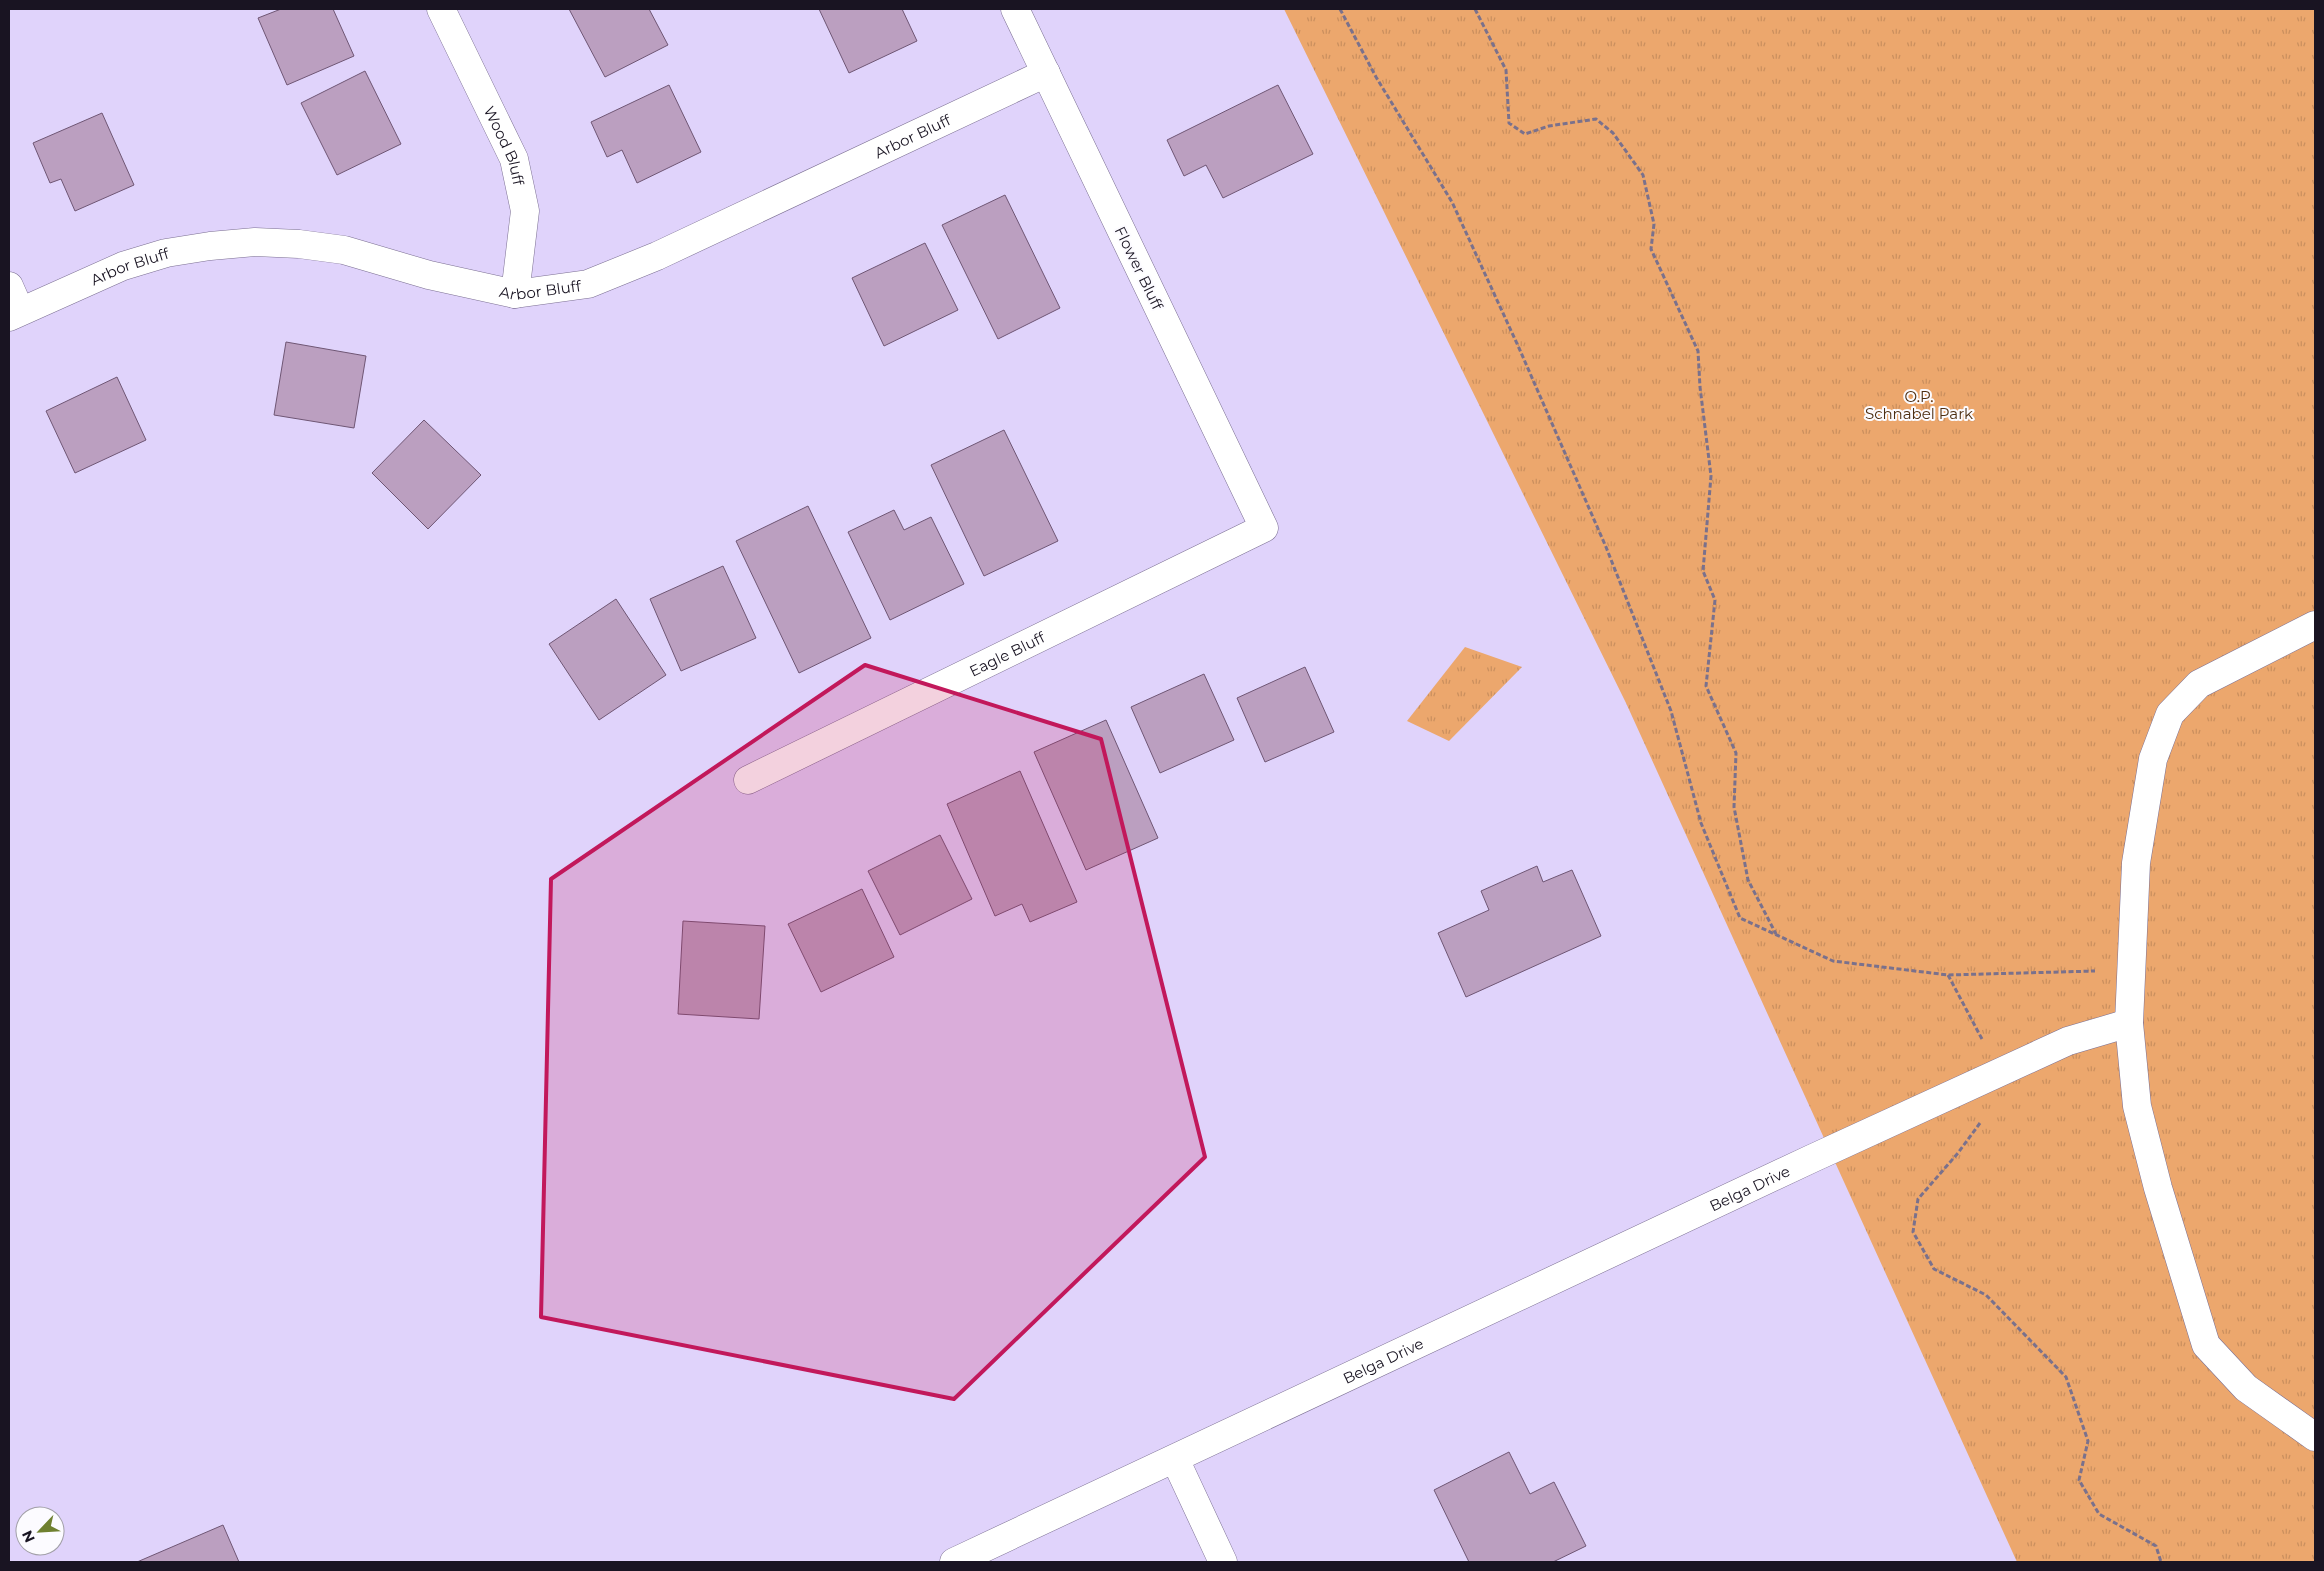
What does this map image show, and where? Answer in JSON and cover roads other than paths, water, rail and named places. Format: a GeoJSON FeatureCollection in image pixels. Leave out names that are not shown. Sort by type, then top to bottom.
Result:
{"type":"FeatureCollection","features":[{"type":"Feature","properties":{"kind":"street","name":"Wood Bluff"},"geometry":{"type":"LineString","coordinates":[[441,9],[514,159],[526,211],[515,294]]}},
{"type":"Feature","properties":{"kind":"street","name":"Flower Bluff"},"geometry":{"type":"LineString","coordinates":[[1015,9],[1264,528]]}},
{"type":"Feature","properties":{"kind":"street","name":"Arbor Bluff"},"geometry":{"type":"LineString","coordinates":[[15,314],[123,266],[166,253],[210,246],[255,242],[299,244],[344,250],[429,276],[515,294],[588,284],[657,256],[1046,73]]}},
{"type":"Feature","properties":{"kind":"street"},"geometry":{"type":"LineString","coordinates":[[9,286],[15,314]]}},
{"type":"Feature","properties":{"kind":"street","name":"Eagle Bluff"},"geometry":{"type":"LineString","coordinates":[[748,780],[1264,528]]}},
{"type":"Feature","properties":{"kind":"street"},"geometry":{"type":"LineString","coordinates":[[2315,625],[2198,684],[2170,714],[2153,759],[2136,863],[2129,1022],[2137,1106],[2158,1188],[2206,1345],[2246,1388],[2315,1437]]}},
{"type":"Feature","properties":{"kind":"street","name":"Belga Drive"},"geometry":{"type":"LineString","coordinates":[[954,1562],[1811,1159],[2068,1041],[2129,1022]]}},
{"type":"Feature","properties":{"kind":"street"},"geometry":{"type":"LineString","coordinates":[[1175,1459],[1223,1562]]}},
{"type":"Feature","properties":{"kind":"park label","name":"O.P. Schnabel Park"},"geometry":{"type":"Point","coordinates":[1919,404]}}]}
